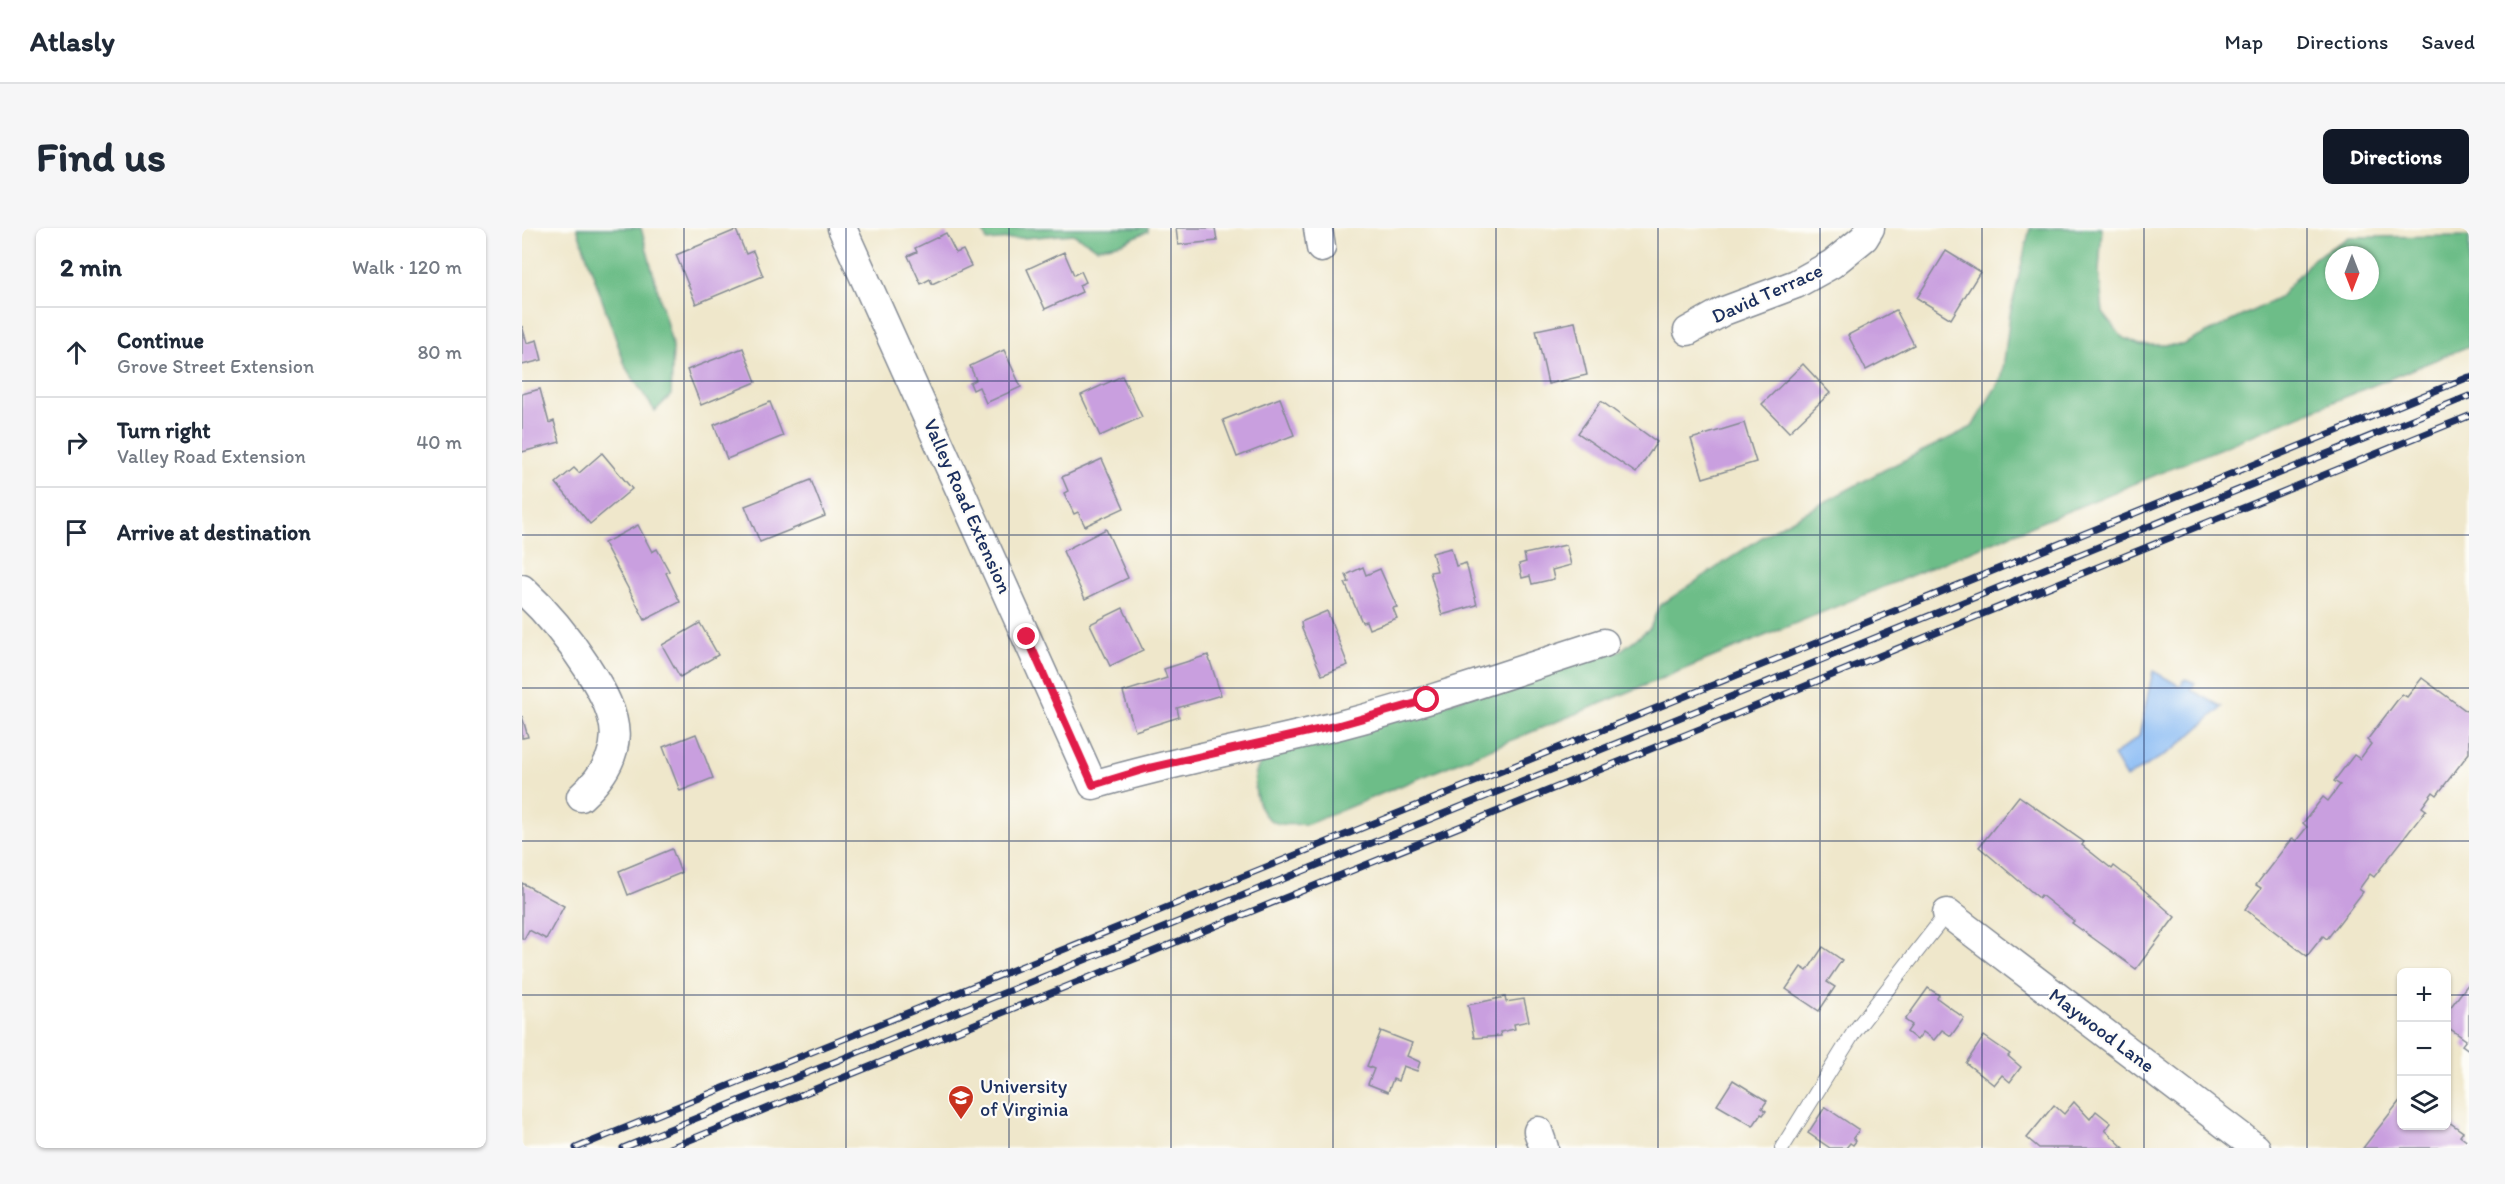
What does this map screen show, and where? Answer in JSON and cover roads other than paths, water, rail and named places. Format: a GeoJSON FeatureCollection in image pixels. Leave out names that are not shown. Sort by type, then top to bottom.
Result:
{"type":"FeatureCollection","features":[{"type":"Feature","properties":{"kind":"street","name":"Valley Road Extension"},"geometry":{"type":"LineString","coordinates":[[842,228],[1093,785],[1149,768],[1339,725],[1427,700],[1604,643]]}},
{"type":"Feature","properties":{"kind":"street","name":"David Terrace"},"geometry":{"type":"LineString","coordinates":[[1688,331],[1724,311],[1796,284],[1832,264],[1864,238],[1870,228]]}},
{"type":"Feature","properties":{"kind":"street"},"geometry":{"type":"LineString","coordinates":[[522,589],[574,646],[606,697],[613,714],[615,738],[610,761],[598,781],[581,797]]}},
{"type":"Feature","properties":{"kind":"street","name":"Maywood Lane"},"geometry":{"type":"LineString","coordinates":[[1947,913],[2256,1148]]}},
{"type":"Feature","properties":{"kind":"lane"},"geometry":{"type":"LineString","coordinates":[[1782,1148],[1854,1032],[1947,913]]}},
{"type":"Feature","properties":{"kind":"water"},"geometry":{"type":"Polygon","coordinates":[[[2153,671],[2180,686],[2185,679],[2195,683],[2191,690],[2222,707],[2176,748],[2126,778],[2113,756],[2139,736],[2153,671]]]}},
{"type":"Feature","properties":{"kind":"railway"},"geometry":{"type":"LineString","coordinates":[[576,1148],[2469,377]]}},
{"type":"Feature","properties":{"kind":"railway"},"geometry":{"type":"LineString","coordinates":[[623,1148],[2469,396]]}},
{"type":"Feature","properties":{"kind":"railway"},"geometry":{"type":"LineString","coordinates":[[670,1148],[2469,416]]}},
{"type":"Feature","properties":{"kind":"place","name":"University of Virginia"},"geometry":{"type":"Point","coordinates":[961,1121]}}]}
